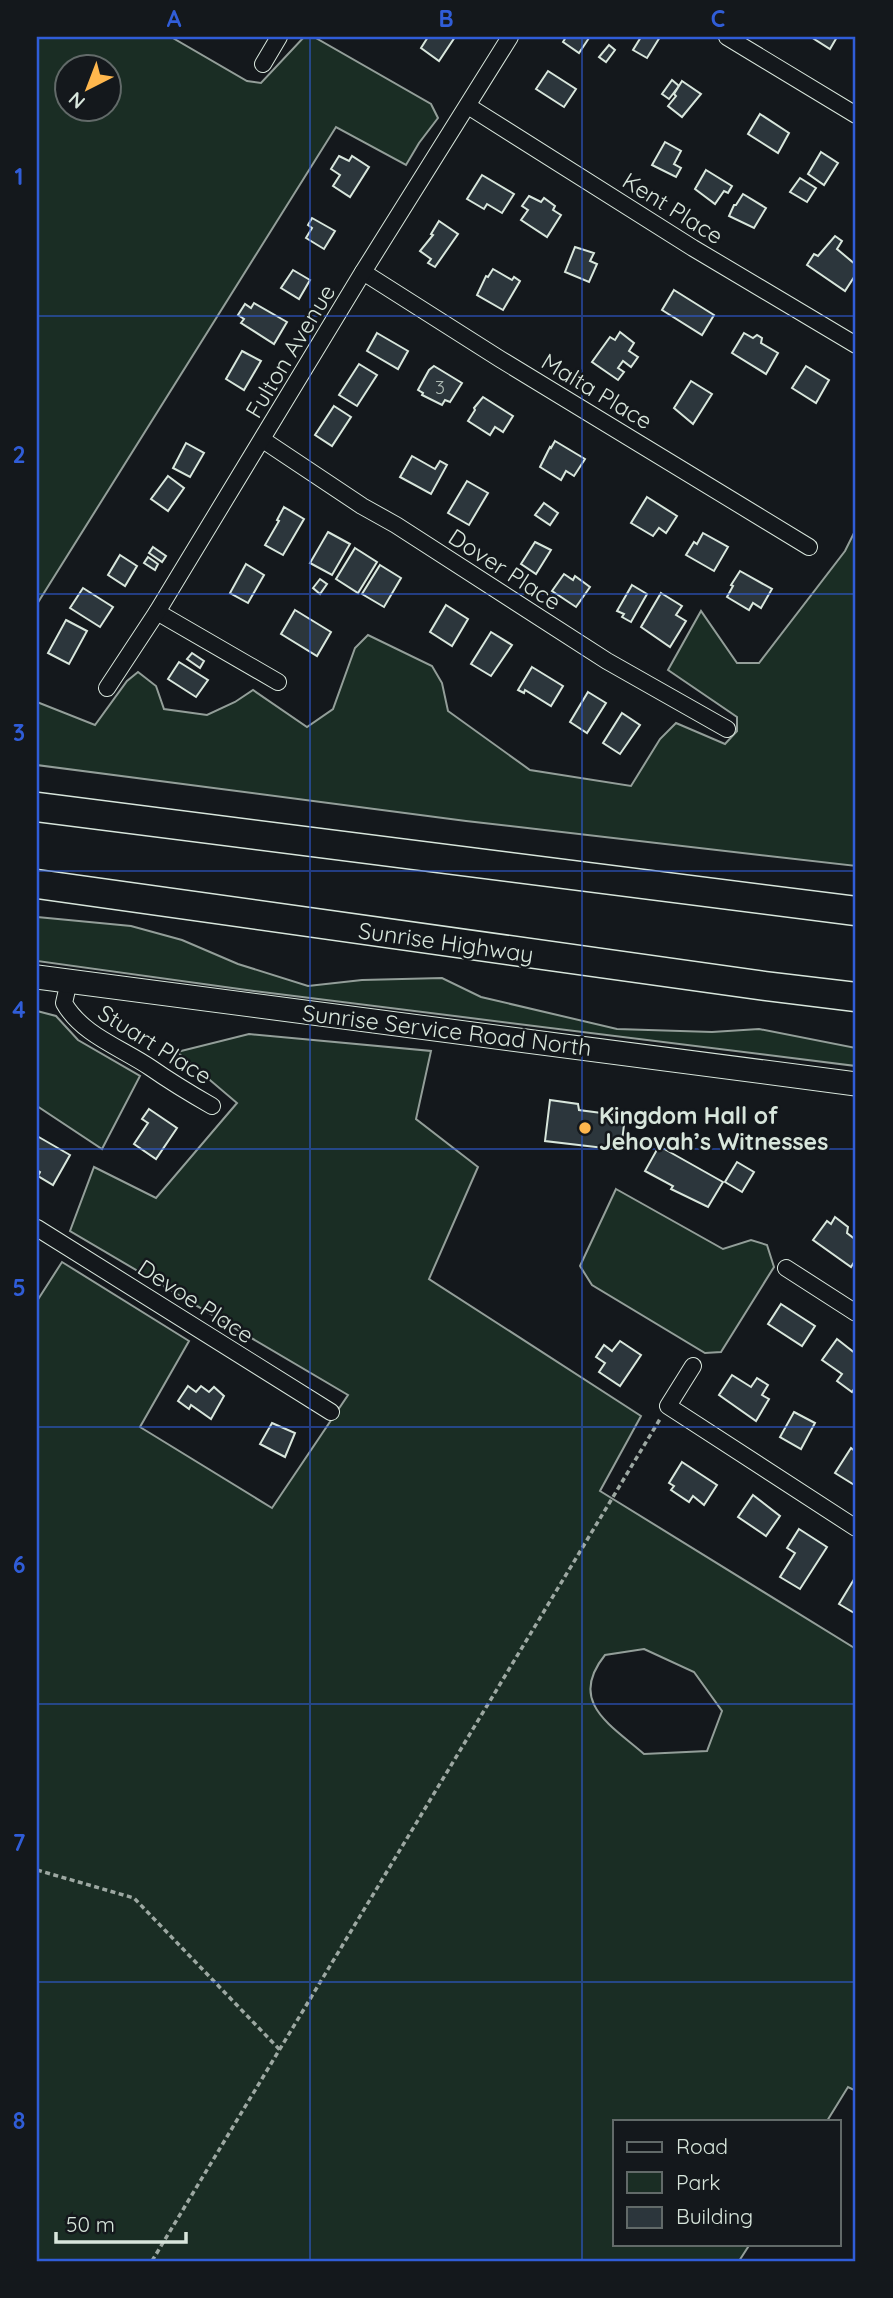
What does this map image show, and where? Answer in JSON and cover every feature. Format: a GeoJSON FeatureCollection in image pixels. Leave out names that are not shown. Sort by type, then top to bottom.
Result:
{"type":"FeatureCollection","features":[{"type":"Feature","properties":{"kind":"highway"},"geometry":{"type":"LineString","coordinates":[[37,807],[856,911]]}},
{"type":"Feature","properties":{"kind":"highway","name":"Sunrise Highway"},"geometry":{"type":"LineString","coordinates":[[37,884],[723,981],[856,997]]}},
{"type":"Feature","properties":{"kind":"street"},"geometry":{"type":"LineString","coordinates":[[262,64],[279,37]]}},
{"type":"Feature","properties":{"kind":"street","name":"Fulton Avenue"},"geometry":{"type":"LineString","coordinates":[[107,688],[157,612],[363,272],[510,37]]}},
{"type":"Feature","properties":{"kind":"street"},"geometry":{"type":"LineString","coordinates":[[727,37],[856,115]]}},
{"type":"Feature","properties":{"kind":"street","name":"Kent Place"},"geometry":{"type":"LineString","coordinates":[[468,106],[693,248],[856,345]]}},
{"type":"Feature","properties":{"kind":"street","name":"Malta Place"},"geometry":{"type":"LineString","coordinates":[[363,272],[500,359],[809,547]]}},
{"type":"Feature","properties":{"kind":"street","name":"Dover Place"},"geometry":{"type":"LineString","coordinates":[[263,440],[607,661],[727,729]]}},
{"type":"Feature","properties":{"kind":"street"},"geometry":{"type":"LineString","coordinates":[[157,612],[278,682]]}},
{"type":"Feature","properties":{"kind":"street","name":"Sunrise Service Road North"},"geometry":{"type":"LineString","coordinates":[[37,977],[856,1084]]}},
{"type":"Feature","properties":{"kind":"street","name":"Stuart Place"},"geometry":{"type":"LineString","coordinates":[[69,981],[64,1003],[78,1021],[163,1078],[212,1106]]}},
{"type":"Feature","properties":{"kind":"street","name":"Devoe Place"},"geometry":{"type":"LineString","coordinates":[[37,1228],[331,1412]]}},
{"type":"Feature","properties":{"kind":"street"},"geometry":{"type":"LineString","coordinates":[[786,1268],[856,1313]]}},
{"type":"Feature","properties":{"kind":"street"},"geometry":{"type":"LineString","coordinates":[[693,1366],[668,1406],[856,1528]]}},
{"type":"Feature","properties":{"kind":"path"},"geometry":{"type":"LineString","coordinates":[[152,2261],[668,1406]]}},
{"type":"Feature","properties":{"kind":"path"},"geometry":{"type":"LineString","coordinates":[[37,1870],[134,1898],[280,2050]]}},
{"type":"Feature","properties":{"kind":"green space"},"geometry":{"type":"Polygon","coordinates":[[[37,37],[171,37],[247,81],[261,83],[304,37],[314,37],[431,104],[438,118],[406,165],[336,127],[37,604],[37,37]]]}},
{"type":"Feature","properties":{"kind":"green space"},"geometry":{"type":"Polygon","coordinates":[[[856,529],[856,866],[466,821],[37,765],[37,702],[95,725],[127,681],[138,672],[156,686],[164,709],[207,715],[253,690],[307,727],[333,709],[355,648],[368,635],[432,666],[442,683],[448,711],[530,770],[631,786],[660,739],[676,723],[725,744],[737,731],[737,717],[668,670],[701,611],[737,663],[759,663],[845,551],[856,529]]]}},
{"type":"Feature","properties":{"kind":"green space"},"geometry":{"type":"Polygon","coordinates":[[[37,917],[131,926],[182,940],[238,964],[308,986],[362,980],[442,978],[481,997],[617,1029],[712,1032],[759,1029],[856,1048],[856,1066],[254,991],[37,961],[37,917]]]}},
{"type":"Feature","properties":{"kind":"green space"},"geometry":{"type":"Polygon","coordinates":[[[37,1011],[56,1016],[78,1040],[140,1076],[102,1149],[37,1106],[37,1011]]]}},
{"type":"Feature","properties":{"kind":"green space"},"geometry":{"type":"Polygon","coordinates":[[[249,1034],[431,1051],[416,1119],[478,1167],[429,1279],[641,1416],[600,1491],[856,1649],[856,2091],[848,2087],[828,2120],[613,2120],[613,2246],[749,2246],[739,2261],[37,2261],[37,1301],[62,1262],[189,1341],[140,1427],[272,1508],[348,1395],[70,1231],[94,1167],[156,1198],[237,1103],[177,1052],[249,1034]],[[644,1649],[605,1655],[594,1672],[590,1686],[598,1711],[644,1754],[707,1751],[722,1711],[694,1672],[644,1649]]]}},
{"type":"Feature","properties":{"kind":"green space"},"geometry":{"type":"Polygon","coordinates":[[[616,1189],[723,1249],[751,1240],[767,1245],[774,1267],[721,1352],[705,1353],[592,1285],[580,1266],[616,1189]]]}},
{"type":"Feature","properties":{"kind":"building"},"geometry":{"type":"Polygon","coordinates":[[[428,37],[455,37],[439,61],[421,48],[428,37]]]}},
{"type":"Feature","properties":{"kind":"building"},"geometry":{"type":"Polygon","coordinates":[[[566,37],[589,38],[579,53],[563,42],[566,37]]]}},
{"type":"Feature","properties":{"kind":"building"},"geometry":{"type":"Polygon","coordinates":[[[641,37],[660,37],[647,58],[633,50],[641,37]]]}},
{"type":"Feature","properties":{"kind":"building"},"geometry":{"type":"Polygon","coordinates":[[[811,37],[837,37],[830,49],[811,37]]]}},
{"type":"Feature","properties":{"kind":"building"},"geometry":{"type":"Polygon","coordinates":[[[609,45],[615,50],[606,62],[599,57],[609,45]]]}},
{"type":"Feature","properties":{"kind":"building"},"geometry":{"type":"Polygon","coordinates":[[[548,71],[576,89],[564,107],[536,89],[548,71]]]}},
{"type":"Feature","properties":{"kind":"building"},"geometry":{"type":"Polygon","coordinates":[[[672,80],[679,86],[669,99],[662,94],[672,80]]]}},
{"type":"Feature","properties":{"kind":"building"},"geometry":{"type":"Polygon","coordinates":[[[682,81],[701,94],[682,117],[668,106],[682,81]]]}},
{"type":"Feature","properties":{"kind":"building"},"geometry":{"type":"Polygon","coordinates":[[[760,114],[789,133],[778,153],[748,134],[760,114]]]}},
{"type":"Feature","properties":{"kind":"building"},"geometry":{"type":"Polygon","coordinates":[[[665,142],[681,151],[674,164],[681,168],[676,177],[652,165],[665,142]]]}},
{"type":"Feature","properties":{"kind":"building"},"geometry":{"type":"Polygon","coordinates":[[[821,152],[838,163],[824,185],[808,174],[821,152]]]}},
{"type":"Feature","properties":{"kind":"building"},"geometry":{"type":"Polygon","coordinates":[[[339,156],[349,161],[352,156],[369,167],[350,197],[333,186],[340,175],[331,169],[339,156]]]}},
{"type":"Feature","properties":{"kind":"building"},"geometry":{"type":"Polygon","coordinates":[[[706,170],[732,186],[728,193],[724,191],[715,204],[695,189],[706,170]]]}},
{"type":"Feature","properties":{"kind":"building"},"geometry":{"type":"Polygon","coordinates":[[[482,175],[514,194],[502,213],[487,204],[484,209],[467,199],[482,175]]]}},
{"type":"Feature","properties":{"kind":"building"},"geometry":{"type":"Polygon","coordinates":[[[800,178],[816,188],[807,202],[790,192],[800,178]]]}},
{"type":"Feature","properties":{"kind":"building"},"geometry":{"type":"Polygon","coordinates":[[[743,194],[766,208],[754,228],[729,216],[743,194]]]}},
{"type":"Feature","properties":{"kind":"building"},"geometry":{"type":"Polygon","coordinates":[[[529,196],[541,202],[544,198],[555,206],[553,210],[561,215],[547,237],[521,220],[528,210],[522,206],[529,196]]]}},
{"type":"Feature","properties":{"kind":"building"},"geometry":{"type":"Polygon","coordinates":[[[312,218],[335,231],[324,249],[306,238],[312,228],[308,225],[312,218]]]}},
{"type":"Feature","properties":{"kind":"building"},"geometry":{"type":"Polygon","coordinates":[[[439,221],[458,234],[435,267],[428,263],[431,259],[420,251],[433,235],[431,234],[439,221]]]}},
{"type":"Feature","properties":{"kind":"building"},"geometry":{"type":"Polygon","coordinates":[[[835,236],[842,241],[837,249],[856,265],[856,274],[845,291],[807,265],[814,254],[818,256],[835,236]]]}},
{"type":"Feature","properties":{"kind":"building"},"geometry":{"type":"Polygon","coordinates":[[[575,247],[594,253],[590,261],[597,264],[589,282],[565,272],[575,247]]]}},
{"type":"Feature","properties":{"kind":"building"},"geometry":{"type":"Polygon","coordinates":[[[493,269],[512,280],[514,277],[520,281],[503,310],[477,295],[486,276],[488,277],[493,269]]]}},
{"type":"Feature","properties":{"kind":"building"},"geometry":{"type":"Polygon","coordinates":[[[293,270],[310,280],[299,299],[281,288],[293,270]]]}},
{"type":"Feature","properties":{"kind":"building"},"geometry":{"type":"Polygon","coordinates":[[[674,290],[714,315],[702,335],[662,310],[674,290]]]}},
{"type":"Feature","properties":{"kind":"building"},"geometry":{"type":"Polygon","coordinates":[[[254,303],[287,322],[274,344],[241,323],[244,319],[238,315],[245,304],[251,308],[254,303]]]}},
{"type":"Feature","properties":{"kind":"building"},"geometry":{"type":"Polygon","coordinates":[[[620,332],[634,343],[629,351],[638,357],[631,367],[623,361],[618,368],[624,372],[618,380],[592,362],[610,337],[615,340],[620,332]]]}},
{"type":"Feature","properties":{"kind":"building"},"geometry":{"type":"Polygon","coordinates":[[[377,333],[408,351],[398,369],[367,351],[377,333]]]}},
{"type":"Feature","properties":{"kind":"building"},"geometry":{"type":"Polygon","coordinates":[[[744,333],[753,338],[757,335],[762,338],[761,343],[778,353],[766,374],[732,353],[744,333]]]}},
{"type":"Feature","properties":{"kind":"building"},"geometry":{"type":"Polygon","coordinates":[[[242,351],[261,361],[244,390],[226,379],[242,351]]]}},
{"type":"Feature","properties":{"kind":"building"},"geometry":{"type":"Polygon","coordinates":[[[359,364],[377,375],[357,406],[339,395],[359,364]]]}},
{"type":"Feature","properties":{"kind":"building"},"geometry":{"type":"Polygon","coordinates":[[[434,366],[462,383],[450,402],[445,400],[442,405],[422,395],[418,390],[434,366]]]}},
{"type":"Feature","properties":{"kind":"building"},"geometry":{"type":"Polygon","coordinates":[[[806,366],[829,380],[816,403],[792,388],[806,366]]]}},
{"type":"Feature","properties":{"kind":"building"},"geometry":{"type":"Polygon","coordinates":[[[691,381],[712,394],[693,424],[674,408],[691,381]]]}},
{"type":"Feature","properties":{"kind":"building"},"geometry":{"type":"Polygon","coordinates":[[[483,397],[513,416],[503,432],[495,427],[490,435],[468,421],[483,397]]]}},
{"type":"Feature","properties":{"kind":"building"},"geometry":{"type":"Polygon","coordinates":[[[334,406],[351,417],[332,446],[315,435],[334,406]]]}},
{"type":"Feature","properties":{"kind":"building"},"geometry":{"type":"Polygon","coordinates":[[[555,441],[585,459],[574,476],[566,471],[561,480],[540,467],[555,441]]]}},
{"type":"Feature","properties":{"kind":"building"},"geometry":{"type":"Polygon","coordinates":[[[186,443],[204,453],[190,477],[173,468],[186,443]]]}},
{"type":"Feature","properties":{"kind":"building"},"geometry":{"type":"Polygon","coordinates":[[[412,456],[435,469],[440,461],[447,465],[431,494],[400,477],[412,456]]]}},
{"type":"Feature","properties":{"kind":"building"},"geometry":{"type":"Polygon","coordinates":[[[168,476],[184,488],[168,511],[151,499],[168,476]]]}},
{"type":"Feature","properties":{"kind":"building"},"geometry":{"type":"Polygon","coordinates":[[[467,481],[488,493],[469,525],[448,513],[467,481]]]}},
{"type":"Feature","properties":{"kind":"building"},"geometry":{"type":"Polygon","coordinates":[[[647,497],[677,516],[666,533],[659,528],[653,536],[631,523],[647,497]]]}},
{"type":"Feature","properties":{"kind":"building"},"geometry":{"type":"Polygon","coordinates":[[[544,503],[558,513],[550,525],[535,515],[544,503]]]}},
{"type":"Feature","properties":{"kind":"building"},"geometry":{"type":"Polygon","coordinates":[[[284,507],[304,519],[283,555],[265,545],[284,507]]]}},
{"type":"Feature","properties":{"kind":"building"},"geometry":{"type":"Polygon","coordinates":[[[328,532],[350,544],[332,575],[310,563],[328,532]]]}},
{"type":"Feature","properties":{"kind":"building"},"geometry":{"type":"Polygon","coordinates":[[[703,533],[728,547],[714,571],[686,555],[703,533]]]}},
{"type":"Feature","properties":{"kind":"building"},"geometry":{"type":"Polygon","coordinates":[[[535,542],[551,550],[536,574],[521,564],[535,542]]]}},
{"type":"Feature","properties":{"kind":"building"},"geometry":{"type":"Polygon","coordinates":[[[153,547],[166,556],[162,562],[149,553],[153,547]]]}},
{"type":"Feature","properties":{"kind":"building"},"geometry":{"type":"Polygon","coordinates":[[[355,548],[377,562],[358,593],[336,579],[355,548]]]}},
{"type":"Feature","properties":{"kind":"building"},"geometry":{"type":"Polygon","coordinates":[[[120,555],[137,566],[125,586],[108,575],[120,555]]]}},
{"type":"Feature","properties":{"kind":"building"},"geometry":{"type":"Polygon","coordinates":[[[148,557],[158,564],[155,570],[144,563],[148,557]]]}},
{"type":"Feature","properties":{"kind":"building"},"geometry":{"type":"Polygon","coordinates":[[[246,564],[264,575],[248,603],[230,593],[246,564]]]}},
{"type":"Feature","properties":{"kind":"building"},"geometry":{"type":"Polygon","coordinates":[[[380,565],[401,578],[384,607],[362,594],[380,565]]]}},
{"type":"Feature","properties":{"kind":"building"},"geometry":{"type":"Polygon","coordinates":[[[740,571],[772,589],[761,608],[753,603],[749,610],[727,597],[740,571]]]}},
{"type":"Feature","properties":{"kind":"building"},"geometry":{"type":"Polygon","coordinates":[[[564,574],[573,580],[575,576],[590,587],[576,607],[552,591],[564,574]]]}},
{"type":"Feature","properties":{"kind":"building"},"geometry":{"type":"Polygon","coordinates":[[[320,579],[327,584],[320,594],[313,588],[320,579]]]}},
{"type":"Feature","properties":{"kind":"building"},"geometry":{"type":"Polygon","coordinates":[[[632,585],[647,594],[631,622],[617,611],[632,585]]]}},
{"type":"Feature","properties":{"kind":"building"},"geometry":{"type":"Polygon","coordinates":[[[83,588],[113,607],[100,627],[70,608],[83,588]]]}},
{"type":"Feature","properties":{"kind":"building"},"geometry":{"type":"Polygon","coordinates":[[[661,593],[682,606],[676,615],[686,621],[670,647],[641,627],[661,593]]]}},
{"type":"Feature","properties":{"kind":"building"},"geometry":{"type":"Polygon","coordinates":[[[446,605],[468,619],[452,646],[430,632],[446,605]]]}},
{"type":"Feature","properties":{"kind":"building"},"geometry":{"type":"Polygon","coordinates":[[[295,610],[331,632],[317,656],[281,634],[295,610]]]}},
{"type":"Feature","properties":{"kind":"building"},"geometry":{"type":"Polygon","coordinates":[[[66,620],[87,631],[69,664],[48,653],[66,620]]]}},
{"type":"Feature","properties":{"kind":"building"},"geometry":{"type":"Polygon","coordinates":[[[491,632],[512,645],[491,676],[471,664],[491,632]]]}},
{"type":"Feature","properties":{"kind":"building"},"geometry":{"type":"Polygon","coordinates":[[[192,653],[204,661],[200,668],[187,659],[192,653]]]}},
{"type":"Feature","properties":{"kind":"building"},"geometry":{"type":"Polygon","coordinates":[[[179,662],[208,680],[196,697],[168,679],[179,662]]]}},
{"type":"Feature","properties":{"kind":"building"},"geometry":{"type":"Polygon","coordinates":[[[532,667],[563,686],[551,706],[525,690],[524,693],[518,690],[532,667]]]}},
{"type":"Feature","properties":{"kind":"building"},"geometry":{"type":"Polygon","coordinates":[[[588,692],[606,703],[587,733],[570,722],[588,692]]]}},
{"type":"Feature","properties":{"kind":"building"},"geometry":{"type":"Polygon","coordinates":[[[622,713],[640,725],[620,754],[603,743],[622,713]]]}},
{"type":"Feature","properties":{"kind":"building","name":"Kingdom Hall of Jehovah’s Witnesses"},"geometry":{"type":"Polygon","coordinates":[[[550,1100],[578,1104],[579,1110],[625,1116],[621,1150],[545,1141],[550,1100]]]}},
{"type":"Feature","properties":{"kind":"building"},"geometry":{"type":"Polygon","coordinates":[[[149,1109],[177,1128],[156,1159],[134,1144],[148,1123],[142,1119],[149,1109]]]}},
{"type":"Feature","properties":{"kind":"building"},"geometry":{"type":"Polygon","coordinates":[[[37,1136],[70,1155],[53,1185],[38,1176],[37,1136]]]}},
{"type":"Feature","properties":{"kind":"building"},"geometry":{"type":"Polygon","coordinates":[[[659,1146],[723,1182],[708,1207],[671,1189],[673,1186],[645,1171],[659,1146]]]}},
{"type":"Feature","properties":{"kind":"building"},"geometry":{"type":"Polygon","coordinates":[[[737,1162],[754,1172],[742,1192],[725,1182],[737,1162]]]}},
{"type":"Feature","properties":{"kind":"building"},"geometry":{"type":"Polygon","coordinates":[[[835,1217],[848,1227],[847,1233],[856,1240],[856,1259],[851,1267],[813,1240],[827,1221],[831,1224],[835,1217]]]}},
{"type":"Feature","properties":{"kind":"building"},"geometry":{"type":"Polygon","coordinates":[[[781,1304],[815,1326],[802,1346],[768,1324],[781,1304]]]}},
{"type":"Feature","properties":{"kind":"building"},"geometry":{"type":"Polygon","coordinates":[[[837,1339],[856,1354],[856,1386],[852,1392],[837,1381],[842,1374],[822,1360],[837,1339]]]}},
{"type":"Feature","properties":{"kind":"building"},"geometry":{"type":"Polygon","coordinates":[[[620,1341],[641,1355],[620,1386],[599,1372],[605,1363],[596,1357],[604,1345],[612,1351],[620,1341]]]}},
{"type":"Feature","properties":{"kind":"building"},"geometry":{"type":"Polygon","coordinates":[[[732,1375],[751,1387],[757,1378],[768,1385],[762,1395],[769,1399],[756,1421],[719,1395],[732,1375]]]}},
{"type":"Feature","properties":{"kind":"building"},"geometry":{"type":"Polygon","coordinates":[[[188,1386],[196,1392],[201,1386],[209,1392],[214,1387],[224,1396],[211,1419],[191,1405],[189,1409],[178,1401],[188,1386]]]}},
{"type":"Feature","properties":{"kind":"building"},"geometry":{"type":"Polygon","coordinates":[[[794,1412],[815,1423],[801,1449],[780,1437],[794,1412]]]}},
{"type":"Feature","properties":{"kind":"building"},"geometry":{"type":"Polygon","coordinates":[[[272,1423],[295,1433],[285,1457],[260,1444],[272,1423]]]}},
{"type":"Feature","properties":{"kind":"building"},"geometry":{"type":"Polygon","coordinates":[[[851,1448],[856,1452],[856,1486],[835,1473],[851,1448]]]}},
{"type":"Feature","properties":{"kind":"building"},"geometry":{"type":"Polygon","coordinates":[[[682,1462],[717,1485],[704,1505],[693,1496],[689,1502],[671,1490],[674,1486],[669,1483],[682,1462]]]}},
{"type":"Feature","properties":{"kind":"building"},"geometry":{"type":"Polygon","coordinates":[[[753,1495],[780,1516],[766,1536],[738,1517],[753,1495]]]}},
{"type":"Feature","properties":{"kind":"building"},"geometry":{"type":"Polygon","coordinates":[[[799,1529],[827,1547],[800,1589],[780,1577],[795,1553],[787,1548],[799,1529]]]}},
{"type":"Feature","properties":{"kind":"building"},"geometry":{"type":"Polygon","coordinates":[[[856,1576],[856,1614],[839,1604],[856,1576]]]}},
{"type":"Feature","properties":{"kind":"place","name":"Kingdom Hall of Jehovah’s Witnesses"},"geometry":{"type":"Point","coordinates":[585,1128]}}]}
